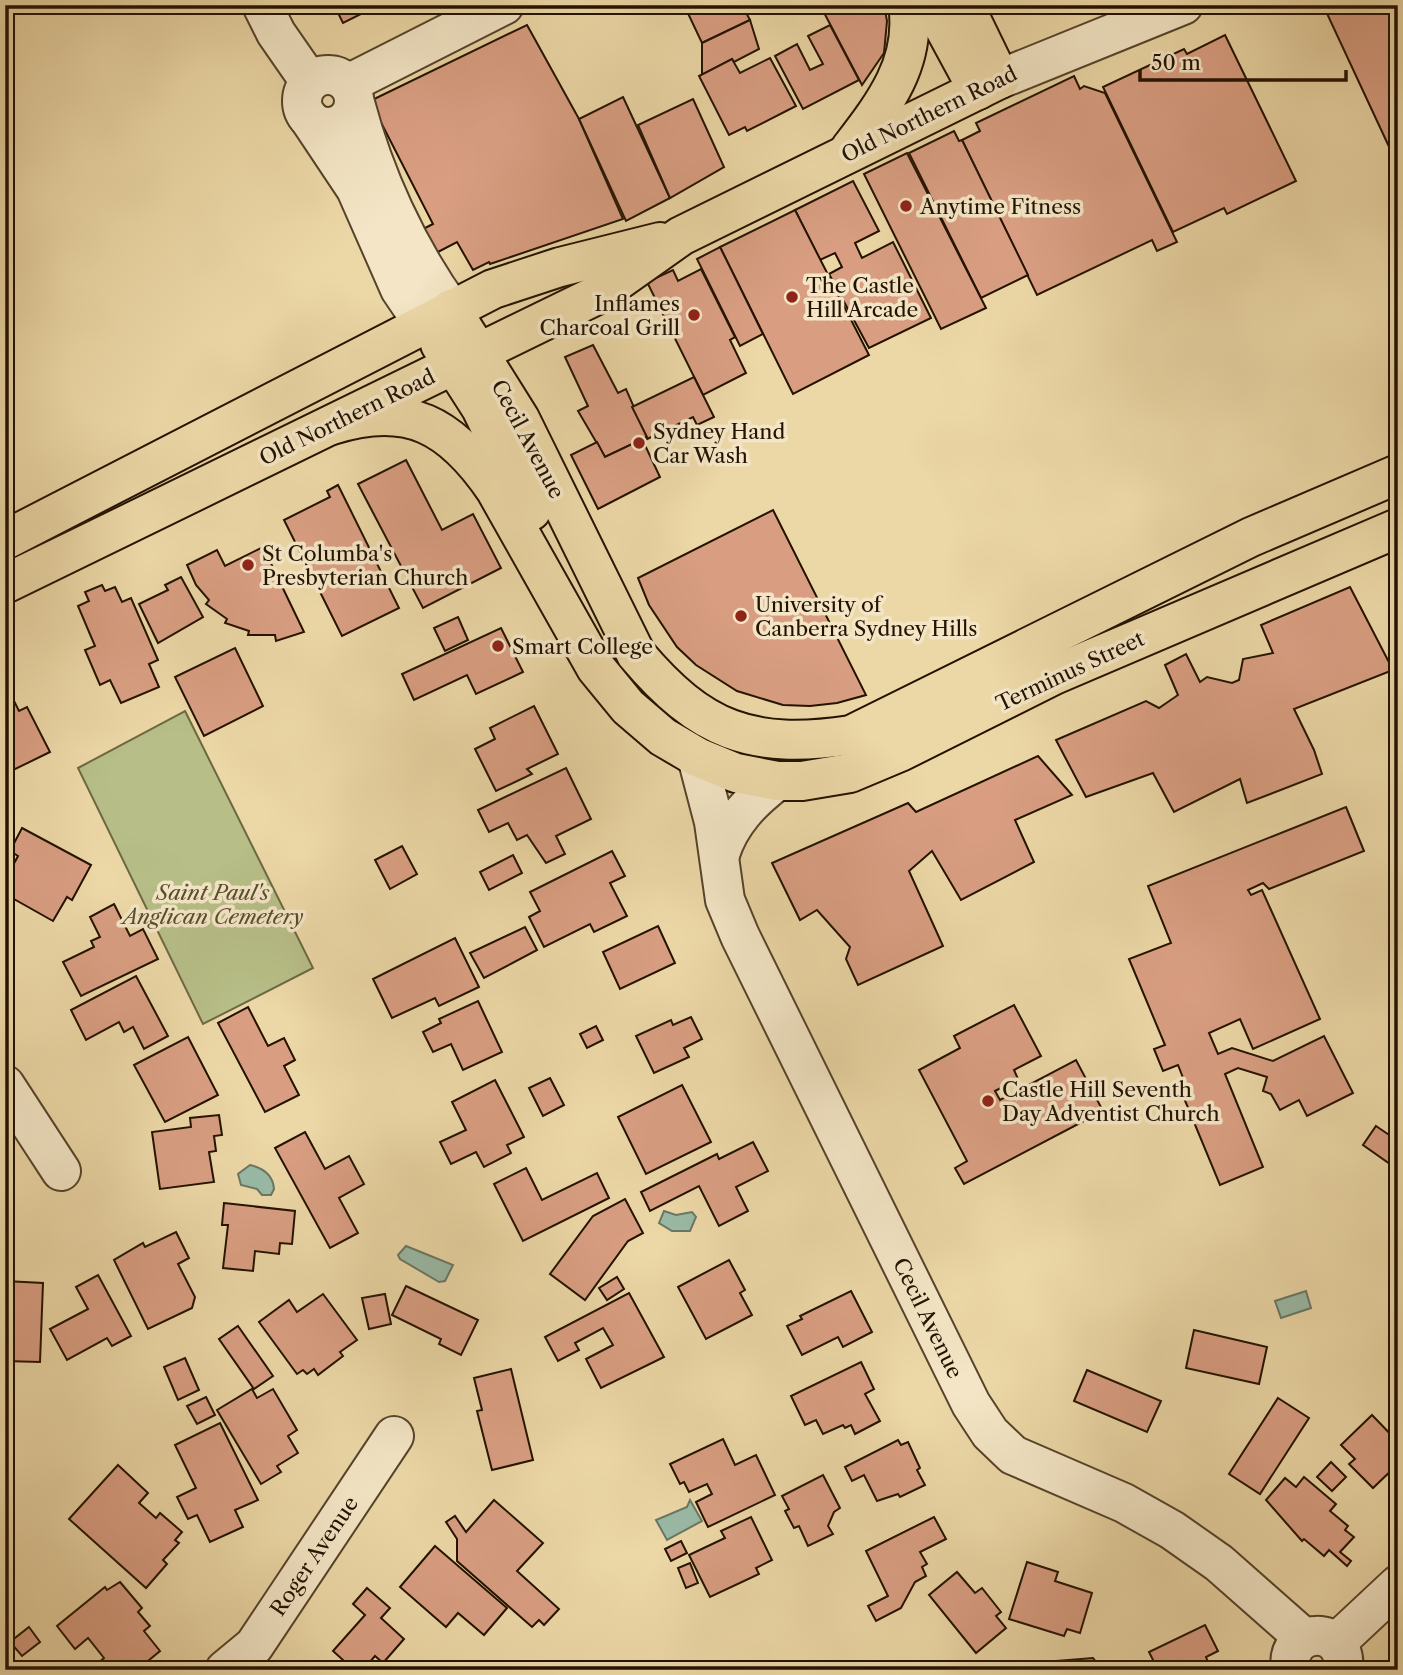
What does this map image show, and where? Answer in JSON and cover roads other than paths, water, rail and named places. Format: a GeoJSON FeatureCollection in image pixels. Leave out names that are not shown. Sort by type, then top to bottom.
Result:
{"type":"FeatureCollection","features":[{"type":"Feature","properties":{"kind":"main road"},"geometry":{"type":"LineString","coordinates":[[846,153],[877,113],[900,73],[909,41],[908,5]]}},
{"type":"Feature","properties":{"kind":"main road"},"geometry":{"type":"LineString","coordinates":[[932,5],[989,84]]}},
{"type":"Feature","properties":{"kind":"main road"},"geometry":{"type":"LineString","coordinates":[[964,5],[989,84]]}},
{"type":"Feature","properties":{"kind":"main road","name":"Old Northern Road"},"geometry":{"type":"LineString","coordinates":[[5,584],[599,294],[681,236],[989,84]]}},
{"type":"Feature","properties":{"kind":"main road","name":"Old Northern Road"},"geometry":{"type":"LineString","coordinates":[[5,540],[437,316],[515,280],[681,236]]}},
{"type":"Feature","properties":{"kind":"main road","name":"Cecil Avenue"},"geometry":{"type":"LineString","coordinates":[[437,316],[468,358],[520,419],[636,654],[662,685],[703,718],[746,736]]}},
{"type":"Feature","properties":{"kind":"main road","name":"Cecil Avenue"},"geometry":{"type":"LineString","coordinates":[[468,358],[514,473],[551,555],[568,618]]}},
{"type":"Feature","properties":{"kind":"main road","name":"Cecil Avenue"},"geometry":{"type":"LineString","coordinates":[[332,425],[368,416],[394,415],[429,426],[456,443],[480,467],[495,489],[596,668],[628,707],[663,737],[697,757],[736,773]]}},
{"type":"Feature","properties":{"kind":"main road","name":"Terminus Street"},"geometry":{"type":"LineString","coordinates":[[746,736],[790,742],[851,735],[1251,537],[1398,474]]}},
{"type":"Feature","properties":{"kind":"main road","name":"Terminus Street"},"geometry":{"type":"LineString","coordinates":[[736,773],[777,781],[802,781],[850,773],[900,752],[1054,675],[1398,527]]}},
{"type":"Feature","properties":{"kind":"main road"},"geometry":{"type":"LineString","coordinates":[[1251,537],[1272,582]]}},
{"type":"Feature","properties":{"kind":"street","name":"Cecil Avenue"},"geometry":{"type":"LineString","coordinates":[[262,5],[356,189],[400,289],[437,316]]}},
{"type":"Feature","properties":{"kind":"street"},"geometry":{"type":"LineString","coordinates":[[309,100],[317,77],[334,75],[351,93],[504,5]]}},
{"type":"Feature","properties":{"kind":"street","name":"Old Northern Road"},"geometry":{"type":"LineString","coordinates":[[989,84],[1183,5]]}},
{"type":"Feature","properties":{"kind":"street","name":"Cecil Avenue"},"geometry":{"type":"LineString","coordinates":[[351,93],[382,183],[429,276],[437,316]]}},
{"type":"Feature","properties":{"kind":"street","name":"Cecil Avenue"},"geometry":{"type":"LineString","coordinates":[[697,757],[709,798],[725,900],[740,936],[971,1404],[990,1433],[1013,1455],[1124,1503],[1172,1530],[1219,1563],[1319,1655]]}},
{"type":"Feature","properties":{"kind":"street"},"geometry":{"type":"LineString","coordinates":[[720,855],[727,835],[745,808],[777,781]]}},
{"type":"Feature","properties":{"kind":"street"},"geometry":{"type":"LineString","coordinates":[[5,1085],[61,1171]]}},
{"type":"Feature","properties":{"kind":"street","name":"Roger Avenue"},"geometry":{"type":"LineString","coordinates":[[225,1670],[254,1646],[394,1436]]}},
{"type":"Feature","properties":{"kind":"street"},"geometry":{"type":"LineString","coordinates":[[1319,1655],[1398,1585]]}},
{"type":"Feature","properties":{"kind":"place","name":"Anytime Fitness"},"geometry":{"type":"Point","coordinates":[906,206]}},
{"type":"Feature","properties":{"kind":"place","name":"The Castle Hill Arcade"},"geometry":{"type":"Point","coordinates":[792,297]}},
{"type":"Feature","properties":{"kind":"place","name":"Inflames Charcoal Grill"},"geometry":{"type":"Point","coordinates":[694,315]}},
{"type":"Feature","properties":{"kind":"place","name":"Sydney Hand Car Wash"},"geometry":{"type":"Point","coordinates":[639,443]}},
{"type":"Feature","properties":{"kind":"place","name":"St Columba's Presbyterian Church"},"geometry":{"type":"Point","coordinates":[248,565]}},
{"type":"Feature","properties":{"kind":"place","name":"University of Canberra Sydney Hills"},"geometry":{"type":"Point","coordinates":[741,616]}},
{"type":"Feature","properties":{"kind":"place","name":"Smart College"},"geometry":{"type":"Point","coordinates":[498,646]}},
{"type":"Feature","properties":{"kind":"place","name":"Castle Hill Seventh Day Adventist Church"},"geometry":{"type":"Point","coordinates":[988,1101]}},
{"type":"Feature","properties":{"kind":"park label","name":"Saint Paul's Anglican Cemetery"},"geometry":{"type":"Point","coordinates":[213,904]}}]}
